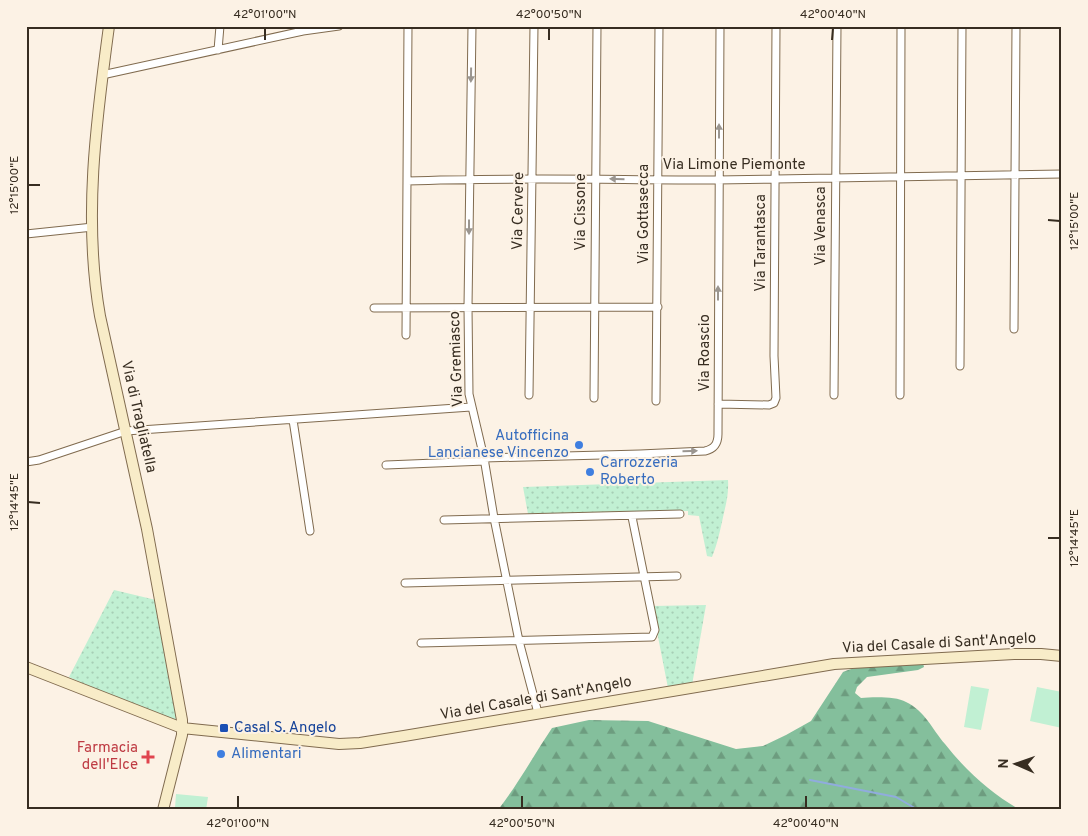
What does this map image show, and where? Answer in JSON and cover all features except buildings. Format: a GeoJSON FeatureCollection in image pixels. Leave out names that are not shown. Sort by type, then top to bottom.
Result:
{"type":"FeatureCollection","features":[{"type":"Feature","properties":{"kind":"main road","name":"Via di Tragliatella"},"geometry":{"type":"LineString","coordinates":[[108,26],[93,154],[93,228],[96,294],[148,538],[182,728],[182,735],[163,810]]}},
{"type":"Feature","properties":{"kind":"main road","name":"Via del Casale di Sant'Angelo"},"geometry":{"type":"LineString","coordinates":[[26,666],[182,728],[343,744],[404,736],[843,663],[1019,654],[1062,656]]}},
{"type":"Feature","properties":{"kind":"street"},"geometry":{"type":"LineString","coordinates":[[218,50],[220,26]]}},
{"type":"Feature","properties":{"kind":"street"},"geometry":{"type":"LineString","coordinates":[[102,75],[303,31],[339,26]]}},
{"type":"Feature","properties":{"kind":"street"},"geometry":{"type":"LineString","coordinates":[[406,335],[408,26]]}},
{"type":"Feature","properties":{"kind":"street","name":"Via Gremiasco"},"geometry":{"type":"LineString","coordinates":[[472,26],[469,179],[469,392],[484,459],[519,641],[538,714]]}},
{"type":"Feature","properties":{"kind":"street","name":"Via Cervere"},"geometry":{"type":"LineString","coordinates":[[529,395],[534,26]]}},
{"type":"Feature","properties":{"kind":"street","name":"Via Cissone"},"geometry":{"type":"LineString","coordinates":[[594,398],[596,26]]}},
{"type":"Feature","properties":{"kind":"street","name":"Via Gottasecca"},"geometry":{"type":"LineString","coordinates":[[656,401],[659,26]]}},
{"type":"Feature","properties":{"kind":"street","name":"Via Roascio"},"geometry":{"type":"LineString","coordinates":[[386,465],[710,450],[714,446],[718,440],[720,26]]}},
{"type":"Feature","properties":{"kind":"street","name":"Via Tarantasca"},"geometry":{"type":"LineString","coordinates":[[718,404],[769,405],[776,400],[774,356],[776,26]]}},
{"type":"Feature","properties":{"kind":"street","name":"Via Venasca"},"geometry":{"type":"LineString","coordinates":[[834,395],[837,26]]}},
{"type":"Feature","properties":{"kind":"street"},"geometry":{"type":"LineString","coordinates":[[900,395],[901,26]]}},
{"type":"Feature","properties":{"kind":"street"},"geometry":{"type":"LineString","coordinates":[[960,366],[962,26]]}},
{"type":"Feature","properties":{"kind":"street"},"geometry":{"type":"LineString","coordinates":[[1014,329],[1016,26]]}},
{"type":"Feature","properties":{"kind":"street","name":"Via Limone Piemonte"},"geometry":{"type":"LineString","coordinates":[[406,181],[533,178],[718,180],[1062,174]]}},
{"type":"Feature","properties":{"kind":"street"},"geometry":{"type":"LineString","coordinates":[[26,234],[93,228]]}},
{"type":"Feature","properties":{"kind":"street"},"geometry":{"type":"LineString","coordinates":[[374,308],[658,307]]}},
{"type":"Feature","properties":{"kind":"street"},"geometry":{"type":"LineString","coordinates":[[26,462],[39,460],[126,431],[471,407]]}},
{"type":"Feature","properties":{"kind":"street"},"geometry":{"type":"LineString","coordinates":[[293,420],[310,531]]}},
{"type":"Feature","properties":{"kind":"street"},"geometry":{"type":"LineString","coordinates":[[444,520],[632,517],[680,514]]}},
{"type":"Feature","properties":{"kind":"street"},"geometry":{"type":"LineString","coordinates":[[420,643],[652,637],[655,630],[632,517]]}},
{"type":"Feature","properties":{"kind":"street"},"geometry":{"type":"LineString","coordinates":[[405,584],[676,576]]}},
{"type":"Feature","properties":{"kind":"green space"},"geometry":{"type":"Polygon","coordinates":[[[728,480],[728,491],[718,540],[712,557],[707,556],[699,516],[688,515],[688,511],[528,514],[523,487],[728,480]]]}},
{"type":"Feature","properties":{"kind":"green space"},"geometry":{"type":"Polygon","coordinates":[[[114,590],[156,600],[177,718],[173,720],[125,703],[69,677],[114,590]]]}},
{"type":"Feature","properties":{"kind":"green space"},"geometry":{"type":"Polygon","coordinates":[[[706,605],[692,685],[668,688],[652,606],[706,605]]]}},
{"type":"Feature","properties":{"kind":"green space"},"geometry":{"type":"Polygon","coordinates":[[[923,663],[924,667],[918,670],[867,677],[857,687],[855,693],[861,698],[890,698],[902,700],[913,706],[923,715],[953,754],[970,772],[989,789],[1020,810],[498,810],[552,728],[589,720],[648,721],[736,749],[763,746],[811,721],[843,672],[872,665],[923,663]]]}},
{"type":"Feature","properties":{"kind":"green space"},"geometry":{"type":"Polygon","coordinates":[[[971,686],[989,689],[981,730],[964,727],[971,686]]]}},
{"type":"Feature","properties":{"kind":"green space"},"geometry":{"type":"Polygon","coordinates":[[[1037,687],[1062,692],[1062,728],[1030,721],[1037,687]]]}},
{"type":"Feature","properties":{"kind":"green space"},"geometry":{"type":"Polygon","coordinates":[[[176,794],[208,797],[206,810],[175,808],[176,794]]]}},
{"type":"Feature","properties":{"kind":"waterway"},"geometry":{"type":"LineString","coordinates":[[810,780],[896,797],[918,810]]}},
{"type":"Feature","properties":{"kind":"place","name":"Autofficina Lancianese Vincenzo"},"geometry":{"type":"Point","coordinates":[579,445]}},
{"type":"Feature","properties":{"kind":"place","name":"Carrozzeria Roberto"},"geometry":{"type":"Point","coordinates":[590,472]}},
{"type":"Feature","properties":{"kind":"place","name":"Casal S. Angelo"},"geometry":{"type":"Point","coordinates":[224,728]}},
{"type":"Feature","properties":{"kind":"place","name":"Alimentari"},"geometry":{"type":"Point","coordinates":[221,754]}},
{"type":"Feature","properties":{"kind":"place","name":"Farmacia dell'Elce"},"geometry":{"type":"Point","coordinates":[148,757]}}]}
